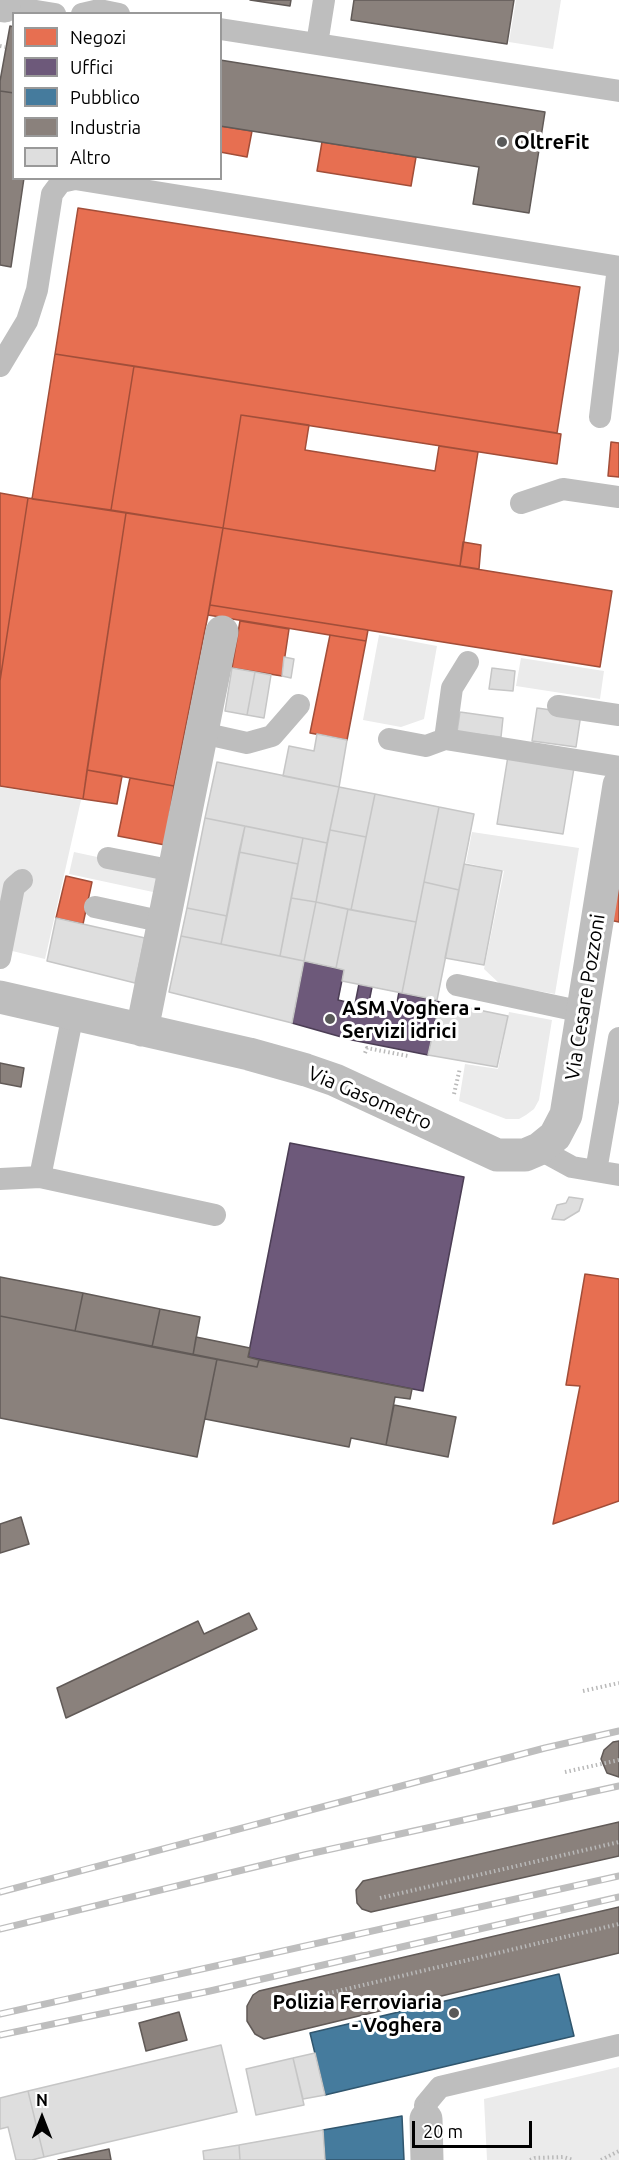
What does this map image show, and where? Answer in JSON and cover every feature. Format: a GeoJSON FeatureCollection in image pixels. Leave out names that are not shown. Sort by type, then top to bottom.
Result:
{"type":"FeatureCollection","features":[{"type":"Feature","properties":{"kind":"street"},"geometry":{"type":"LineString","coordinates":[[142,1030],[222,632]]}},
{"type":"Feature","properties":{"kind":"street","name":"Via Cesare Pozzoni"},"geometry":{"type":"LineString","coordinates":[[532,1152],[555,1136],[566,1115],[619,785]]}},
{"type":"Feature","properties":{"kind":"street","name":"Via Gasometro"},"geometry":{"type":"LineString","coordinates":[[0,997],[249,1054],[335,1080],[496,1155],[532,1152]]}},
{"type":"Feature","properties":{"kind":"street"},"geometry":{"type":"LineString","coordinates":[[426,2119],[427,2160]]}},
{"type":"Feature","properties":{"kind":"lane"},"geometry":{"type":"LineString","coordinates":[[317,44],[324,0]]}},
{"type":"Feature","properties":{"kind":"lane"},"geometry":{"type":"LineString","coordinates":[[2,5],[43,12]]}},
{"type":"Feature","properties":{"kind":"lane"},"geometry":{"type":"LineString","coordinates":[[222,29],[619,91]]}},
{"type":"Feature","properties":{"kind":"lane"},"geometry":{"type":"LineString","coordinates":[[0,366],[27,321],[37,290],[52,194],[61,182],[70,180]]}},
{"type":"Feature","properties":{"kind":"lane"},"geometry":{"type":"LineString","coordinates":[[81,180],[619,267],[600,417]]}},
{"type":"Feature","properties":{"kind":"lane"},"geometry":{"type":"LineString","coordinates":[[521,503],[563,489],[619,497]]}},
{"type":"Feature","properties":{"kind":"lane"},"geometry":{"type":"LineString","coordinates":[[446,739],[452,688],[468,662]]}},
{"type":"Feature","properties":{"kind":"lane"},"geometry":{"type":"LineString","coordinates":[[202,733],[248,743],[272,736],[299,705]]}},
{"type":"Feature","properties":{"kind":"lane"},"geometry":{"type":"LineString","coordinates":[[558,706],[619,715]]}},
{"type":"Feature","properties":{"kind":"lane"},"geometry":{"type":"LineString","coordinates":[[389,739],[426,746],[446,739],[619,767]]}},
{"type":"Feature","properties":{"kind":"lane"},"geometry":{"type":"LineString","coordinates":[[108,858],[174,871]]}},
{"type":"Feature","properties":{"kind":"lane"},"geometry":{"type":"LineString","coordinates":[[0,958],[15,887],[22,880]]}},
{"type":"Feature","properties":{"kind":"lane"},"geometry":{"type":"LineString","coordinates":[[95,907],[164,922]]}},
{"type":"Feature","properties":{"kind":"lane"},"geometry":{"type":"LineString","coordinates":[[457,985],[583,1012]]}},
{"type":"Feature","properties":{"kind":"lane"},"geometry":{"type":"LineString","coordinates":[[40,1177],[73,1014]]}},
{"type":"Feature","properties":{"kind":"lane"},"geometry":{"type":"LineString","coordinates":[[596,1171],[619,1038]]}},
{"type":"Feature","properties":{"kind":"lane"},"geometry":{"type":"LineString","coordinates":[[532,1152],[572,1167],[619,1175]]}},
{"type":"Feature","properties":{"kind":"lane"},"geometry":{"type":"LineString","coordinates":[[0,1179],[40,1177],[215,1215]]}},
{"type":"Feature","properties":{"kind":"lane"},"geometry":{"type":"LineString","coordinates":[[426,2119],[425,2105],[440,2087],[619,2045]]}},
{"type":"Feature","properties":{"kind":"path"},"geometry":{"type":"LineString","coordinates":[[377,1050],[408,1056]]}},
{"type":"Feature","properties":{"kind":"path"},"geometry":{"type":"LineString","coordinates":[[583,1691],[619,1683]]}},
{"type":"Feature","properties":{"kind":"path"},"geometry":{"type":"LineString","coordinates":[[565,1772],[619,1760]]}},
{"type":"Feature","properties":{"kind":"path"},"geometry":{"type":"LineString","coordinates":[[380,1898],[619,1842]]}},
{"type":"Feature","properties":{"kind":"path"},"geometry":{"type":"LineString","coordinates":[[271,2007],[619,1924]]}},
{"type":"Feature","properties":{"kind":"path"},"geometry":{"type":"LineString","coordinates":[[601,2160],[619,2151]]}},
{"type":"Feature","properties":{"kind":"path"},"geometry":{"type":"LineString","coordinates":[[530,2160],[563,2157],[573,2160]]}},
{"type":"Feature","properties":{"kind":"shaded area"},"geometry":{"type":"Polygon","coordinates":[[[516,0],[561,0],[553,49],[509,42],[516,0]]]}},
{"type":"Feature","properties":{"kind":"shaded area"},"geometry":{"type":"Polygon","coordinates":[[[379,635],[437,646],[424,719],[401,727],[363,720],[379,635]]]}},
{"type":"Feature","properties":{"kind":"shaded area"},"geometry":{"type":"Polygon","coordinates":[[[521,658],[604,671],[600,699],[516,686],[521,658]]]}},
{"type":"Feature","properties":{"kind":"shaded area"},"geometry":{"type":"Polygon","coordinates":[[[0,787],[81,800],[45,959],[0,948],[0,787]]]}},
{"type":"Feature","properties":{"kind":"shaded area"},"geometry":{"type":"Polygon","coordinates":[[[472,832],[579,848],[555,994],[500,984],[484,969],[504,871],[466,863],[472,832]]]}},
{"type":"Feature","properties":{"kind":"shaded area"},"geometry":{"type":"Polygon","coordinates":[[[74,852],[158,870],[153,892],[69,874],[74,852]]]}},
{"type":"Feature","properties":{"kind":"shaded area"},"geometry":{"type":"Polygon","coordinates":[[[509,1012],[552,1020],[539,1100],[534,1109],[519,1119],[506,1119],[459,1101],[465,1064],[498,1069],[509,1012]]]}},
{"type":"Feature","properties":{"kind":"shaded area"},"geometry":{"type":"Polygon","coordinates":[[[619,2067],[619,2160],[487,2160],[484,2099],[619,2067]]]}},
{"type":"Feature","properties":{"kind":"building: Negozi"},"geometry":{"type":"Polygon","coordinates":[[[222,126],[252,131],[247,157],[222,152],[222,126]]]}},
{"type":"Feature","properties":{"kind":"building: Negozi"},"geometry":{"type":"Polygon","coordinates":[[[322,142],[416,157],[411,186],[317,171],[322,142]]]}},
{"type":"Feature","properties":{"kind":"building: Negozi"},"geometry":{"type":"Polygon","coordinates":[[[78,208],[580,287],[557,433],[55,354],[78,208]]]}},
{"type":"Feature","properties":{"kind":"building: Negozi"},"geometry":{"type":"Polygon","coordinates":[[[55,354],[134,366],[111,510],[32,499],[55,354]]]}},
{"type":"Feature","properties":{"kind":"building: Negozi"},"geometry":{"type":"Polygon","coordinates":[[[134,366],[561,434],[557,464],[241,415],[223,528],[111,510],[134,366]]]}},
{"type":"Feature","properties":{"kind":"building: Negozi"},"geometry":{"type":"Polygon","coordinates":[[[241,415],[309,425],[305,450],[435,471],[439,446],[478,452],[460,566],[223,528],[241,415]]]}},
{"type":"Feature","properties":{"kind":"building: Negozi"},"geometry":{"type":"Polygon","coordinates":[[[611,442],[619,443],[619,477],[608,476],[611,442]]]}},
{"type":"Feature","properties":{"kind":"building: Negozi"},"geometry":{"type":"Polygon","coordinates":[[[0,493],[28,498],[0,681],[0,493]]]}},
{"type":"Feature","properties":{"kind":"building: Negozi"},"geometry":{"type":"Polygon","coordinates":[[[28,498],[126,513],[83,799],[0,786],[0,681],[28,498]]]}},
{"type":"Feature","properties":{"kind":"building: Negozi"},"geometry":{"type":"Polygon","coordinates":[[[126,513],[223,528],[174,786],[87,770],[126,513]]]}},
{"type":"Feature","properties":{"kind":"building: Negozi"},"geometry":{"type":"Polygon","coordinates":[[[223,528],[612,591],[600,667],[210,605],[223,528]]]}},
{"type":"Feature","properties":{"kind":"building: Negozi"},"geometry":{"type":"Polygon","coordinates":[[[463,542],[481,545],[479,569],[460,566],[463,542]]]}},
{"type":"Feature","properties":{"kind":"building: Negozi"},"geometry":{"type":"Polygon","coordinates":[[[210,605],[368,630],[366,641],[208,615],[210,605]]]}},
{"type":"Feature","properties":{"kind":"building: Negozi"},"geometry":{"type":"Polygon","coordinates":[[[240,621],[289,629],[282,676],[232,668],[240,621]]]}},
{"type":"Feature","properties":{"kind":"building: Negozi"},"geometry":{"type":"Polygon","coordinates":[[[330,635],[366,641],[347,740],[310,733],[330,635]]]}},
{"type":"Feature","properties":{"kind":"building: Negozi"},"geometry":{"type":"Polygon","coordinates":[[[87,770],[122,776],[117,804],[83,799],[87,770]]]}},
{"type":"Feature","properties":{"kind":"building: Negozi"},"geometry":{"type":"Polygon","coordinates":[[[130,778],[174,786],[165,845],[118,836],[130,778]]]}},
{"type":"Feature","properties":{"kind":"building: Negozi"},"geometry":{"type":"Polygon","coordinates":[[[619,860],[619,922],[609,920],[619,860]]]}},
{"type":"Feature","properties":{"kind":"building: Negozi"},"geometry":{"type":"Polygon","coordinates":[[[66,876],[92,882],[83,924],[56,918],[66,876]]]}},
{"type":"Feature","properties":{"kind":"building: Negozi"},"geometry":{"type":"Polygon","coordinates":[[[585,1274],[619,1279],[619,1501],[553,1524],[580,1386],[566,1385],[585,1274]]]}},
{"type":"Feature","properties":{"kind":"building: Uffici"},"geometry":{"type":"Polygon","coordinates":[[[304,961],[344,970],[338,1000],[395,1013],[399,992],[440,1002],[428,1055],[352,1040],[292,1023],[304,961]]]}},
{"type":"Feature","properties":{"kind":"building: Uffici"},"geometry":{"type":"Polygon","coordinates":[[[359,984],[372,987],[368,1007],[355,1004],[359,984]]]}},
{"type":"Feature","properties":{"kind":"building: Uffici"},"geometry":{"type":"Polygon","coordinates":[[[290,1143],[464,1177],[423,1391],[248,1357],[290,1143]]]}},
{"type":"Feature","properties":{"kind":"building: Pubblico"},"geometry":{"type":"Polygon","coordinates":[[[559,1974],[574,2036],[325,2095],[310,2033],[559,1974]]]}},
{"type":"Feature","properties":{"kind":"building: Pubblico"},"geometry":{"type":"Polygon","coordinates":[[[402,2116],[404,2160],[325,2160],[323,2130],[402,2116]]]}},
{"type":"Feature","properties":{"kind":"building: Industria"},"geometry":{"type":"Polygon","coordinates":[[[250,0],[291,0],[290,6],[250,0]]]}},
{"type":"Feature","properties":{"kind":"building: Industria"},"geometry":{"type":"Polygon","coordinates":[[[354,0],[514,0],[507,44],[351,20],[354,0]]]}},
{"type":"Feature","properties":{"kind":"building: Industria"},"geometry":{"type":"Polygon","coordinates":[[[10,26],[12,26],[12,93],[0,91],[10,26]]]}},
{"type":"Feature","properties":{"kind":"building: Industria"},"geometry":{"type":"Polygon","coordinates":[[[222,60],[545,112],[529,213],[473,204],[479,167],[222,126],[222,60]]]}},
{"type":"Feature","properties":{"kind":"building: Industria"},"geometry":{"type":"Polygon","coordinates":[[[0,91],[12,93],[12,180],[24,180],[11,267],[0,265],[0,91]]]}},
{"type":"Feature","properties":{"kind":"building: Industria"},"geometry":{"type":"Polygon","coordinates":[[[0,1063],[24,1068],[21,1087],[0,1083],[0,1063]]]}},
{"type":"Feature","properties":{"kind":"building: Industria"},"geometry":{"type":"Polygon","coordinates":[[[0,1277],[83,1293],[75,1331],[0,1316],[0,1277]]]}},
{"type":"Feature","properties":{"kind":"building: Industria"},"geometry":{"type":"Polygon","coordinates":[[[83,1293],[160,1309],[152,1347],[75,1331],[83,1293]]]}},
{"type":"Feature","properties":{"kind":"building: Industria"},"geometry":{"type":"Polygon","coordinates":[[[160,1309],[200,1317],[193,1355],[152,1347],[160,1309]]]}},
{"type":"Feature","properties":{"kind":"building: Industria"},"geometry":{"type":"Polygon","coordinates":[[[0,1316],[217,1359],[197,1457],[0,1418],[0,1316]]]}},
{"type":"Feature","properties":{"kind":"building: Industria"},"geometry":{"type":"Polygon","coordinates":[[[196,1337],[250,1348],[248,1357],[259,1360],[257,1367],[193,1355],[196,1337]]]}},
{"type":"Feature","properties":{"kind":"building: Industria"},"geometry":{"type":"Polygon","coordinates":[[[217,1359],[257,1367],[259,1360],[412,1389],[410,1399],[395,1397],[386,1445],[351,1438],[349,1447],[205,1419],[217,1359]]]}},
{"type":"Feature","properties":{"kind":"building: Industria"},"geometry":{"type":"Polygon","coordinates":[[[394,1405],[456,1417],[448,1457],[386,1445],[394,1405]]]}},
{"type":"Feature","properties":{"kind":"building: Industria"},"geometry":{"type":"Polygon","coordinates":[[[21,1517],[29,1544],[0,1553],[0,1524],[21,1517]]]}},
{"type":"Feature","properties":{"kind":"building: Industria"},"geometry":{"type":"Polygon","coordinates":[[[249,1613],[257,1629],[66,1718],[57,1688],[198,1621],[204,1634],[249,1613]]]}},
{"type":"Feature","properties":{"kind":"building: Industria"},"geometry":{"type":"Polygon","coordinates":[[[619,1741],[619,1777],[607,1773],[601,1759],[604,1750],[613,1742],[619,1741]]]}},
{"type":"Feature","properties":{"kind":"building: Industria"},"geometry":{"type":"Polygon","coordinates":[[[619,1822],[619,1856],[371,1912],[362,1909],[357,1903],[356,1890],[363,1881],[619,1822]]]}},
{"type":"Feature","properties":{"kind":"building: Industria"},"geometry":{"type":"Polygon","coordinates":[[[619,1907],[619,1953],[264,2039],[255,2034],[247,2021],[247,2006],[253,1995],[259,1991],[619,1907]]]}},
{"type":"Feature","properties":{"kind":"building: Industria"},"geometry":{"type":"Polygon","coordinates":[[[179,2012],[187,2040],[146,2051],[139,2023],[179,2012]]]}},
{"type":"Feature","properties":{"kind":"building: Industria"},"geometry":{"type":"Polygon","coordinates":[[[109,2149],[111,2160],[58,2160],[109,2149]]]}},
{"type":"Feature","properties":{"kind":"building: Altro"},"geometry":{"type":"Polygon","coordinates":[[[284,657],[294,659],[291,678],[282,676],[284,657]]]}},
{"type":"Feature","properties":{"kind":"building: Altro"},"geometry":{"type":"Polygon","coordinates":[[[232,668],[255,672],[247,715],[225,711],[232,668]]]}},
{"type":"Feature","properties":{"kind":"building: Altro"},"geometry":{"type":"Polygon","coordinates":[[[492,668],[515,671],[513,691],[489,689],[492,668]]]}},
{"type":"Feature","properties":{"kind":"building: Altro"},"geometry":{"type":"Polygon","coordinates":[[[255,672],[271,675],[264,718],[247,715],[255,672]]]}},
{"type":"Feature","properties":{"kind":"building: Altro"},"geometry":{"type":"Polygon","coordinates":[[[537,708],[581,714],[576,747],[532,741],[537,708]]]}},
{"type":"Feature","properties":{"kind":"building: Altro"},"geometry":{"type":"Polygon","coordinates":[[[460,712],[503,718],[501,737],[457,732],[460,712]]]}},
{"type":"Feature","properties":{"kind":"building: Altro"},"geometry":{"type":"Polygon","coordinates":[[[317,734],[347,740],[339,787],[283,776],[289,746],[314,751],[317,734]]]}},
{"type":"Feature","properties":{"kind":"building: Altro"},"geometry":{"type":"Polygon","coordinates":[[[508,756],[574,768],[563,834],[497,824],[508,756]]]}},
{"type":"Feature","properties":{"kind":"building: Altro"},"geometry":{"type":"Polygon","coordinates":[[[217,762],[339,787],[327,843],[205,818],[217,762]]]}},
{"type":"Feature","properties":{"kind":"building: Altro"},"geometry":{"type":"Polygon","coordinates":[[[339,787],[375,794],[366,837],[330,830],[339,787]]]}},
{"type":"Feature","properties":{"kind":"building: Altro"},"geometry":{"type":"Polygon","coordinates":[[[375,794],[439,807],[416,922],[351,910],[375,794]]]}},
{"type":"Feature","properties":{"kind":"building: Altro"},"geometry":{"type":"Polygon","coordinates":[[[439,807],[474,814],[459,890],[424,882],[439,807]]]}},
{"type":"Feature","properties":{"kind":"building: Altro"},"geometry":{"type":"Polygon","coordinates":[[[205,818],[245,826],[227,916],[187,908],[205,818]]]}},
{"type":"Feature","properties":{"kind":"building: Altro"},"geometry":{"type":"Polygon","coordinates":[[[245,826],[303,838],[298,864],[239,852],[245,826]]]}},
{"type":"Feature","properties":{"kind":"building: Altro"},"geometry":{"type":"Polygon","coordinates":[[[330,830],[366,837],[351,910],[316,902],[330,830]]]}},
{"type":"Feature","properties":{"kind":"building: Altro"},"geometry":{"type":"Polygon","coordinates":[[[303,838],[327,843],[316,902],[291,898],[303,838]]]}},
{"type":"Feature","properties":{"kind":"building: Altro"},"geometry":{"type":"Polygon","coordinates":[[[239,852],[298,864],[280,956],[221,944],[239,852]]]}},
{"type":"Feature","properties":{"kind":"building: Altro"},"geometry":{"type":"Polygon","coordinates":[[[464,864],[502,871],[484,965],[445,958],[464,864]]]}},
{"type":"Feature","properties":{"kind":"building: Altro"},"geometry":{"type":"Polygon","coordinates":[[[424,882],[459,890],[437,1000],[402,993],[424,882]]]}},
{"type":"Feature","properties":{"kind":"building: Altro"},"geometry":{"type":"Polygon","coordinates":[[[291,898],[316,902],[304,961],[280,956],[291,898]]]}},
{"type":"Feature","properties":{"kind":"building: Altro"},"geometry":{"type":"Polygon","coordinates":[[[316,902],[348,909],[336,968],[304,961],[316,902]]]}},
{"type":"Feature","properties":{"kind":"building: Altro"},"geometry":{"type":"Polygon","coordinates":[[[187,908],[227,916],[221,944],[181,936],[187,908]]]}},
{"type":"Feature","properties":{"kind":"building: Altro"},"geometry":{"type":"Polygon","coordinates":[[[348,909],[416,922],[402,993],[342,981],[344,970],[336,968],[348,909]]]}},
{"type":"Feature","properties":{"kind":"building: Altro"},"geometry":{"type":"Polygon","coordinates":[[[56,918],[145,938],[135,983],[47,961],[56,918]]]}},
{"type":"Feature","properties":{"kind":"building: Altro"},"geometry":{"type":"Polygon","coordinates":[[[181,936],[304,961],[292,1023],[169,992],[181,936]]]}},
{"type":"Feature","properties":{"kind":"building: Altro"},"geometry":{"type":"Polygon","coordinates":[[[440,1002],[508,1016],[497,1067],[428,1055],[440,1002]]]}},
{"type":"Feature","properties":{"kind":"building: Altro"},"geometry":{"type":"Polygon","coordinates":[[[569,1197],[583,1199],[579,1211],[564,1220],[552,1219],[557,1205],[566,1203],[569,1197]]]}},
{"type":"Feature","properties":{"kind":"building: Altro"},"geometry":{"type":"Polygon","coordinates":[[[221,2045],[237,2112],[44,2157],[28,2091],[221,2045]]]}},
{"type":"Feature","properties":{"kind":"building: Altro"},"geometry":{"type":"Polygon","coordinates":[[[315,2053],[325,2095],[303,2099],[293,2058],[315,2053]]]}},
{"type":"Feature","properties":{"kind":"building: Altro"},"geometry":{"type":"Polygon","coordinates":[[[293,2058],[304,2105],[256,2115],[246,2069],[293,2058]]]}},
{"type":"Feature","properties":{"kind":"building: Altro"},"geometry":{"type":"Polygon","coordinates":[[[28,2091],[44,2157],[16,2160],[8,2127],[0,2129],[0,2098],[28,2091]]]}},
{"type":"Feature","properties":{"kind":"building: Altro"},"geometry":{"type":"Polygon","coordinates":[[[323,2130],[325,2160],[240,2160],[239,2145],[323,2130]]]}},
{"type":"Feature","properties":{"kind":"building: Altro"},"geometry":{"type":"Polygon","coordinates":[[[239,2145],[240,2160],[204,2160],[203,2151],[239,2145]]]}},
{"type":"Feature","properties":{"kind":"railway"},"geometry":{"type":"LineString","coordinates":[[0,1892],[545,1748],[619,1731]]}},
{"type":"Feature","properties":{"kind":"railway"},"geometry":{"type":"LineString","coordinates":[[0,1929],[304,1855],[619,1786]]}},
{"type":"Feature","properties":{"kind":"railway"},"geometry":{"type":"LineString","coordinates":[[0,2014],[619,1876]]}},
{"type":"Feature","properties":{"kind":"railway"},"geometry":{"type":"LineString","coordinates":[[0,2035],[210,1991],[619,1897]]}},
{"type":"Feature","properties":{"kind":"place","name":"OltreFit"},"geometry":{"type":"Point","coordinates":[502,142]}},
{"type":"Feature","properties":{"kind":"place","name":"ASM Voghera - Servizi idrici"},"geometry":{"type":"Point","coordinates":[330,1019]}},
{"type":"Feature","properties":{"kind":"place","name":"Polizia Ferroviaria - Voghera"},"geometry":{"type":"Point","coordinates":[454,2013]}}]}
